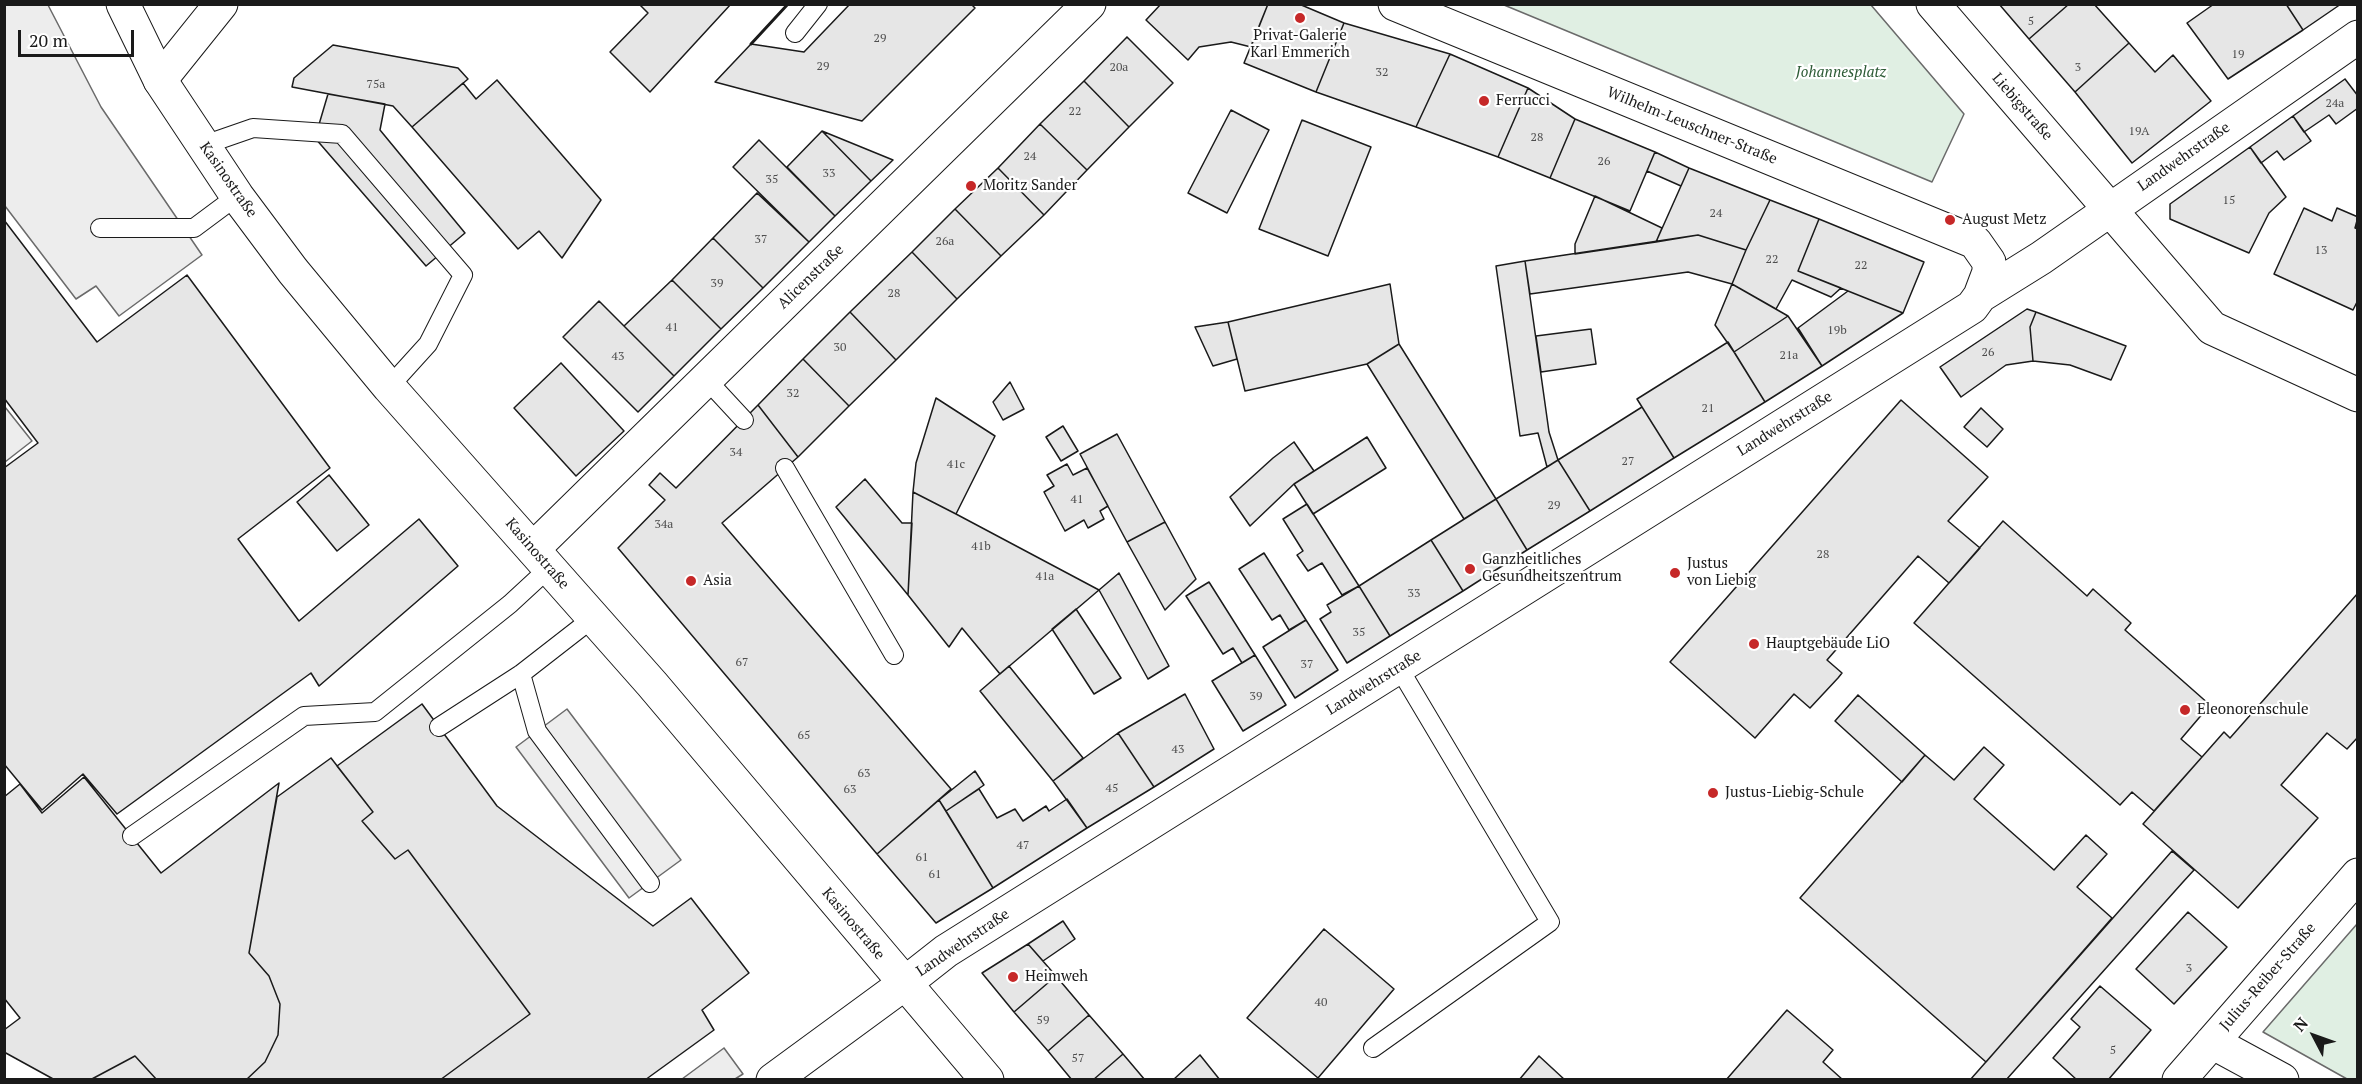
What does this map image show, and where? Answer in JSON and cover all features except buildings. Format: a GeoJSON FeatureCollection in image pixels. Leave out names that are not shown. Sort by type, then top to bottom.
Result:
{"type":"FeatureCollection","features":[{"type":"Feature","properties":{"kind":"street","name":"Kasinostraße"},"geometry":{"type":"LineString","coordinates":[[123,4],[160,80],[237,196],[293,271],[389,387],[652,684],[987,1080]]}},
{"type":"Feature","properties":{"kind":"street"},"geometry":{"type":"LineString","coordinates":[[160,80],[221,4]]}},
{"type":"Feature","properties":{"kind":"street","name":"Alicenstraße"},"geometry":{"type":"LineString","coordinates":[[541,558],[706,379],[1089,4]]}},
{"type":"Feature","properties":{"kind":"street","name":"Wilhelm-Leuschner-Straße"},"geometry":{"type":"LineString","coordinates":[[1395,4],[1975,242],[1985,253],[1989,262],[1989,272],[1980,296]]}},
{"type":"Feature","properties":{"kind":"street","name":"Liebigstraße"},"geometry":{"type":"LineString","coordinates":[[1933,4],[2110,210]]}},
{"type":"Feature","properties":{"kind":"street","name":"Landwehrstraße"},"geometry":{"type":"LineString","coordinates":[[773,1080],[946,951],[1972,307],[1980,296],[2110,210],[2358,37]]}},
{"type":"Feature","properties":{"kind":"street"},"geometry":{"type":"LineString","coordinates":[[2110,210],[2212,328],[2358,395]]}},
{"type":"Feature","properties":{"kind":"street","name":"Julius-Reiber-Straße"},"geometry":{"type":"LineString","coordinates":[[2179,1080],[2358,875]]}},
{"type":"Feature","properties":{"kind":"street"},"geometry":{"type":"LineString","coordinates":[[2212,1042],[2282,1080]]}},
{"type":"Feature","properties":{"kind":"lane"},"geometry":{"type":"LineString","coordinates":[[795,33],[818,4]]}},
{"type":"Feature","properties":{"kind":"lane"},"geometry":{"type":"LineString","coordinates":[[204,146],[253,128],[342,134],[464,275],[428,344],[389,387]]}},
{"type":"Feature","properties":{"kind":"lane"},"geometry":{"type":"LineString","coordinates":[[100,228],[194,228],[237,196]]}},
{"type":"Feature","properties":{"kind":"lane"},"geometry":{"type":"LineString","coordinates":[[706,379],[744,420]]}},
{"type":"Feature","properties":{"kind":"lane"},"geometry":{"type":"LineString","coordinates":[[785,468],[894,655]]}},
{"type":"Feature","properties":{"kind":"lane"},"geometry":{"type":"LineString","coordinates":[[132,836],[304,716],[375,712],[510,604],[541,558]]}},
{"type":"Feature","properties":{"kind":"lane"},"geometry":{"type":"LineString","coordinates":[[439,727],[521,674],[593,618]]}},
{"type":"Feature","properties":{"kind":"lane"},"geometry":{"type":"LineString","coordinates":[[1373,1048],[1550,922],[1399,668]]}},
{"type":"Feature","properties":{"kind":"lane"},"geometry":{"type":"LineString","coordinates":[[521,674],[537,731],[650,883]]}},
{"type":"Feature","properties":{"kind":"green space","name":"Johannesplatz"},"geometry":{"type":"Polygon","coordinates":[[[1504,5],[1871,5],[1964,114],[1932,182],[1504,5]]]}},
{"type":"Feature","properties":{"kind":"green space"},"geometry":{"type":"Polygon","coordinates":[[[2357,924],[2357,1079],[2347,1079],[2263,1032],[2357,924]]]}},
{"type":"Feature","properties":{"kind":"shaded area"},"geometry":{"type":"Polygon","coordinates":[[[5,5],[48,5],[101,107],[202,255],[119,316],[96,286],[76,299],[5,206],[5,5]]]}},
{"type":"Feature","properties":{"kind":"shaded area"},"geometry":{"type":"Polygon","coordinates":[[[5,407],[32,441],[4,462],[5,407]]]}},
{"type":"Feature","properties":{"kind":"shaded area"},"geometry":{"type":"Polygon","coordinates":[[[567,709],[681,860],[629,898],[516,747],[567,709]]]}},
{"type":"Feature","properties":{"kind":"shaded area"},"geometry":{"type":"Polygon","coordinates":[[[724,1048],[743,1074],[735,1079],[682,1079],[724,1048]]]}},
{"type":"Feature","properties":{"kind":"wall"},"geometry":{"type":"LineString","coordinates":[[751,44],[788,4]]}},
{"type":"Feature","properties":{"kind":"place","name":"Privat-Galerie Karl Emmerich"},"geometry":{"type":"Point","coordinates":[1300,18]}},
{"type":"Feature","properties":{"kind":"place","name":"Ferrucci"},"geometry":{"type":"Point","coordinates":[1484,101]}},
{"type":"Feature","properties":{"kind":"place","name":"Moritz Sander"},"geometry":{"type":"Point","coordinates":[971,186]}},
{"type":"Feature","properties":{"kind":"place","name":"August Metz"},"geometry":{"type":"Point","coordinates":[1950,220]}},
{"type":"Feature","properties":{"kind":"place","name":"Ganzheitliches Gesundheitszentrum"},"geometry":{"type":"Point","coordinates":[1470,569]}},
{"type":"Feature","properties":{"kind":"place","name":"Justus von Liebig"},"geometry":{"type":"Point","coordinates":[1675,573]}},
{"type":"Feature","properties":{"kind":"place","name":"Asia"},"geometry":{"type":"Point","coordinates":[691,581]}},
{"type":"Feature","properties":{"kind":"place","name":"Hauptgebäude LiO"},"geometry":{"type":"Point","coordinates":[1754,644]}},
{"type":"Feature","properties":{"kind":"place","name":"Eleonorenschule"},"geometry":{"type":"Point","coordinates":[2185,710]}},
{"type":"Feature","properties":{"kind":"place","name":"Justus-Liebig-Schule"},"geometry":{"type":"Point","coordinates":[1713,793]}},
{"type":"Feature","properties":{"kind":"place","name":"Heimweh"},"geometry":{"type":"Point","coordinates":[1013,977]}}]}
